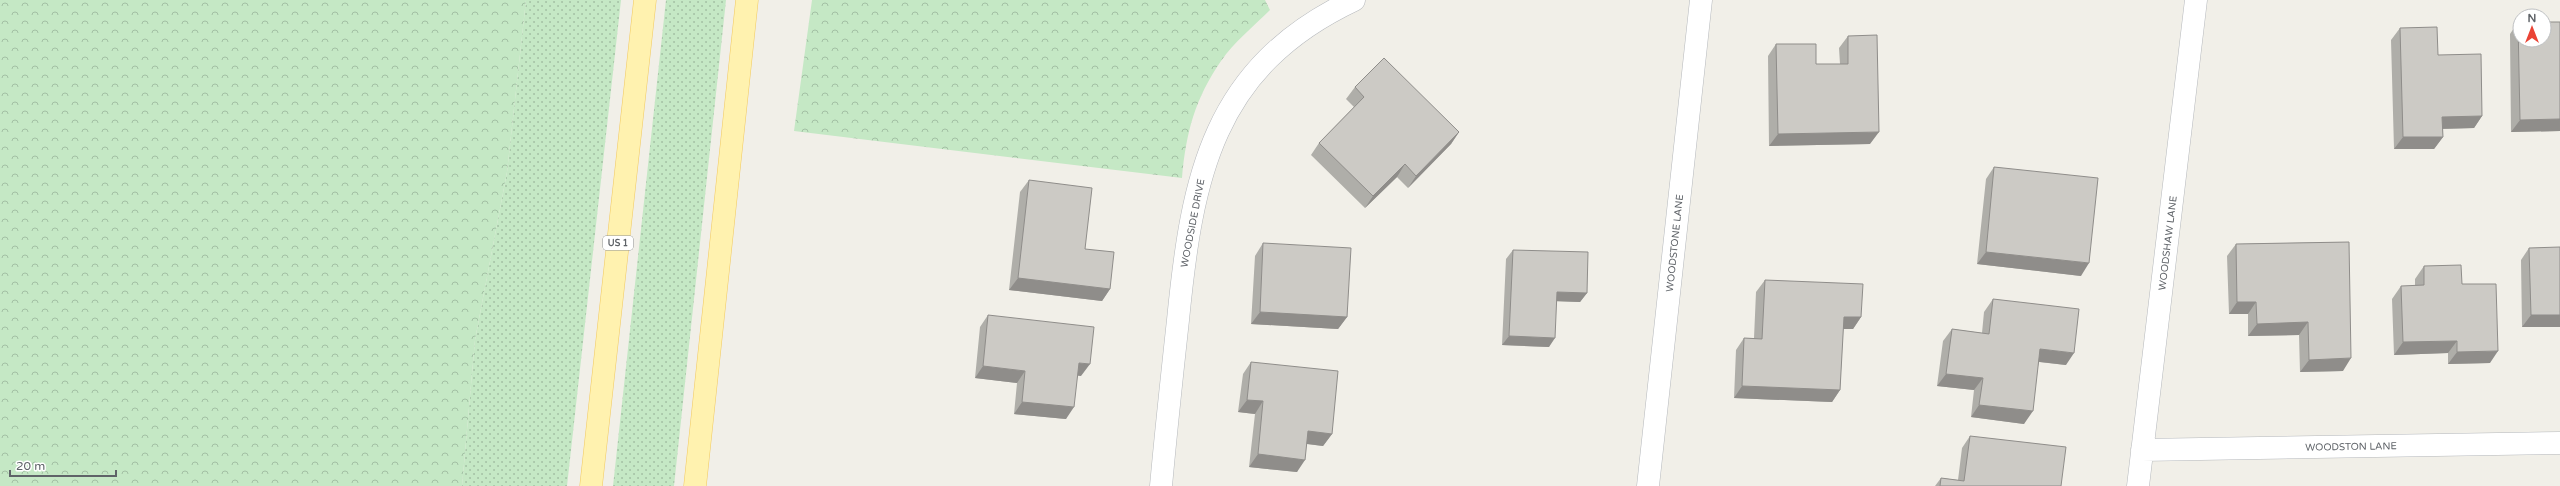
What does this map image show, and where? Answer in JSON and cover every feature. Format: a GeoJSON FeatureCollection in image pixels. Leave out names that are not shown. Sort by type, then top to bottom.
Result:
{"type":"FeatureCollection","features":[{"type":"Feature","properties":{"kind":"main road","name":"US 1"},"geometry":{"type":"LineString","coordinates":[[591,486],[645,0]]}},
{"type":"Feature","properties":{"kind":"main road"},"geometry":{"type":"LineString","coordinates":[[694,486],[747,0]]}},
{"type":"Feature","properties":{"kind":"street","name":"WOODSIDE DRIVE"},"geometry":{"type":"LineString","coordinates":[[1161,486],[1184,253],[1196,193],[1213,141],[1224,119],[1250,79],[1283,44],[1322,17],[1354,0]]}},
{"type":"Feature","properties":{"kind":"street","name":"WOODSTONE LANE"},"geometry":{"type":"LineString","coordinates":[[1648,486],[1701,0]]}},
{"type":"Feature","properties":{"kind":"street","name":"WOODSHAW LANE"},"geometry":{"type":"LineString","coordinates":[[2138,486],[2196,0]]}},
{"type":"Feature","properties":{"kind":"street","name":"WOODSTON LANE"},"geometry":{"type":"LineString","coordinates":[[2142,450],[2560,443]]}},
{"type":"Feature","properties":{"kind":"green space"},"geometry":{"type":"Polygon","coordinates":[[[0,0],[526,0],[507,172],[475,340],[462,486],[0,486],[0,0]]]}},
{"type":"Feature","properties":{"kind":"green space"},"geometry":{"type":"Polygon","coordinates":[[[526,0],[621,0],[567,486],[462,486],[475,340],[507,172],[526,0]]]}},
{"type":"Feature","properties":{"kind":"green space"},"geometry":{"type":"Polygon","coordinates":[[[666,0],[726,0],[674,486],[613,486],[666,0]]]}},
{"type":"Feature","properties":{"kind":"green space"},"geometry":{"type":"Polygon","coordinates":[[[812,0],[1265,0],[1270,10],[1226,54],[1204,89],[1193,116],[1189,131],[1182,178],[794,131],[812,0]]]}},
{"type":"Feature","properties":{"kind":"building"},"geometry":{"type":"Polygon","coordinates":[[[2552,22],[2560,22],[2560,119],[2520,120],[2519,48],[2552,48],[2552,22]]]}},
{"type":"Feature","properties":{"kind":"building"},"geometry":{"type":"Polygon","coordinates":[[[2437,27],[2438,55],[2481,54],[2482,116],[2442,117],[2443,137],[2403,137],[2400,28],[2437,27]]]}},
{"type":"Feature","properties":{"kind":"building"},"geometry":{"type":"Polygon","coordinates":[[[1877,35],[1879,132],[1778,134],[1776,44],[1816,44],[1816,64],[1848,64],[1848,36],[1877,35]]]}},
{"type":"Feature","properties":{"kind":"building"},"geometry":{"type":"Polygon","coordinates":[[[1384,58],[1459,132],[1416,176],[1405,164],[1373,196],[1319,143],[1364,97],[1355,87],[1384,58]]]}},
{"type":"Feature","properties":{"kind":"building"},"geometry":{"type":"Polygon","coordinates":[[[1994,167],[2098,178],[2089,263],[1986,252],[1994,167]]]}},
{"type":"Feature","properties":{"kind":"building"},"geometry":{"type":"Polygon","coordinates":[[[1029,180],[1092,188],[1085,249],[1114,252],[1110,289],[1018,278],[1029,180]]]}},
{"type":"Feature","properties":{"kind":"building"},"geometry":{"type":"Polygon","coordinates":[[[2349,242],[2351,358],[2309,360],[2308,322],[2257,324],[2256,302],[2237,302],[2236,244],[2349,242]]]}},
{"type":"Feature","properties":{"kind":"building"},"geometry":{"type":"Polygon","coordinates":[[[1263,243],[1351,248],[1347,317],[1260,312],[1263,243]]]}},
{"type":"Feature","properties":{"kind":"building"},"geometry":{"type":"Polygon","coordinates":[[[2560,247],[2560,315],[2531,315],[2529,248],[2560,247]]]}},
{"type":"Feature","properties":{"kind":"building"},"geometry":{"type":"Polygon","coordinates":[[[1513,250],[1588,252],[1587,293],[1557,292],[1555,338],[1509,336],[1513,250]]]}},
{"type":"Feature","properties":{"kind":"building"},"geometry":{"type":"Polygon","coordinates":[[[2461,265],[2462,284],[2496,284],[2498,351],[2457,352],[2457,341],[2403,342],[2401,286],[2424,285],[2424,266],[2461,265]]]}},
{"type":"Feature","properties":{"kind":"building"},"geometry":{"type":"Polygon","coordinates":[[[1765,280],[1863,284],[1861,317],[1844,317],[1840,390],[1742,386],[1744,338],[1762,339],[1765,280]]]}},
{"type":"Feature","properties":{"kind":"building"},"geometry":{"type":"Polygon","coordinates":[[[1993,299],[2079,309],[2074,353],[2040,349],[2033,411],[1979,405],[1983,378],[1946,374],[1952,329],[1989,334],[1993,299]]]}},
{"type":"Feature","properties":{"kind":"building"},"geometry":{"type":"Polygon","coordinates":[[[988,315],[1094,327],[1090,364],[1079,363],[1074,407],[1022,402],[1025,371],[983,366],[988,315]]]}},
{"type":"Feature","properties":{"kind":"building"},"geometry":{"type":"Polygon","coordinates":[[[1251,362],[1338,371],[1332,434],[1308,431],[1305,460],[1258,454],[1263,401],[1247,400],[1251,362]]]}},
{"type":"Feature","properties":{"kind":"building"},"geometry":{"type":"Polygon","coordinates":[[[1970,436],[2066,447],[2061,486],[1940,486],[1941,478],[1964,481],[1970,436]]]}}]}
